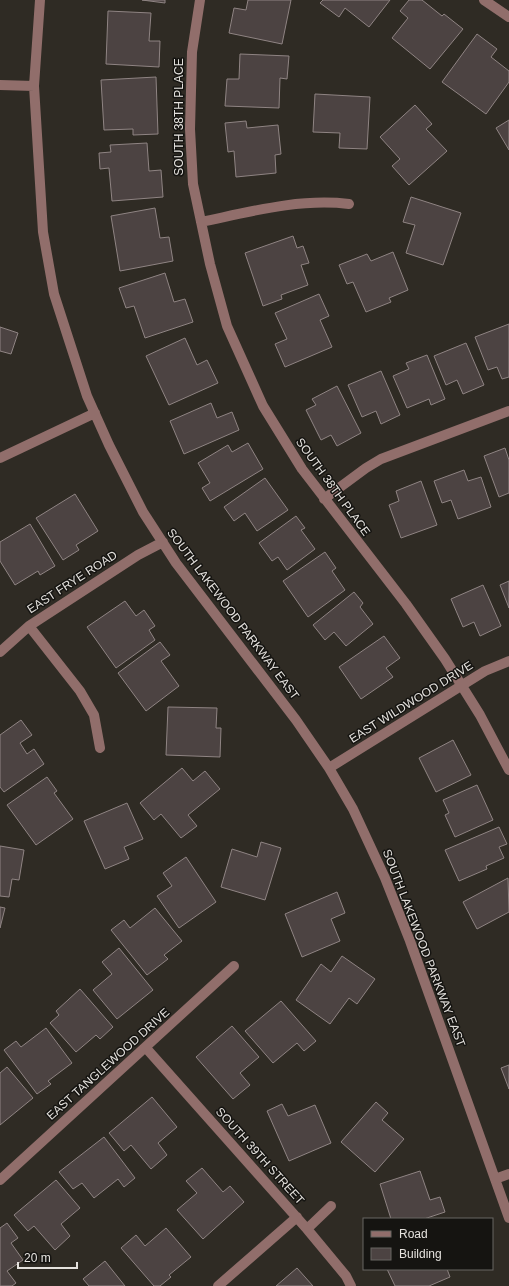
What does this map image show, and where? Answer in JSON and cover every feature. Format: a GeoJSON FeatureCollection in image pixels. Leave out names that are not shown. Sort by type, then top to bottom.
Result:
{"type":"FeatureCollection","features":[{"type":"Feature","properties":{"kind":"street","name":"SOUTH LAKEWOOD PARKWAY EAST"},"geometry":{"type":"LineString","coordinates":[[40,0],[34,86],[43,232],[54,294],[85,390],[143,512],[162,542],[176,563],[296,720],[329,768],[353,809],[386,878],[509,1218]]}},
{"type":"Feature","properties":{"kind":"street","name":"SOUTH 38TH PLACE"},"geometry":{"type":"LineString","coordinates":[[200,0],[192,52],[190,129],[193,184],[210,264],[227,326],[263,406],[302,469],[406,604],[445,659],[480,715],[509,770]]}},
{"type":"Feature","properties":{"kind":"street"},"geometry":{"type":"LineString","coordinates":[[484,0],[509,17]]}},
{"type":"Feature","properties":{"kind":"street"},"geometry":{"type":"LineString","coordinates":[[0,85],[34,86]]}},
{"type":"Feature","properties":{"kind":"street"},"geometry":{"type":"LineString","coordinates":[[201,222],[300,203],[328,202],[348,204]]}},
{"type":"Feature","properties":{"kind":"street"},"geometry":{"type":"LineString","coordinates":[[324,499],[366,468],[381,459],[509,411]]}},
{"type":"Feature","properties":{"kind":"street"},"geometry":{"type":"LineString","coordinates":[[0,458],[95,413]]}},
{"type":"Feature","properties":{"kind":"street","name":"EAST FRYE ROAD"},"geometry":{"type":"LineString","coordinates":[[0,652],[29,626],[138,555],[162,542]]}},
{"type":"Feature","properties":{"kind":"street"},"geometry":{"type":"LineString","coordinates":[[29,626],[80,691],[94,715],[100,748]]}},
{"type":"Feature","properties":{"kind":"street","name":"EAST WILDWOOD DRIVE"},"geometry":{"type":"LineString","coordinates":[[329,768],[485,671],[509,661]]}},
{"type":"Feature","properties":{"kind":"street","name":"EAST TANGLEWOOD DRIVE"},"geometry":{"type":"LineString","coordinates":[[0,1180],[234,966]]}},
{"type":"Feature","properties":{"kind":"street","name":"SOUTH 39TH STREET"},"geometry":{"type":"LineString","coordinates":[[146,1048],[297,1217],[346,1276],[351,1286]]}},
{"type":"Feature","properties":{"kind":"street"},"geometry":{"type":"LineString","coordinates":[[495,1179],[509,1174]]}},
{"type":"Feature","properties":{"kind":"street"},"geometry":{"type":"LineString","coordinates":[[307,1229],[331,1206]]}},
{"type":"Feature","properties":{"kind":"street"},"geometry":{"type":"LineString","coordinates":[[218,1286],[297,1217]]}},
{"type":"Feature","properties":{"kind":"building"},"geometry":{"type":"Polygon","coordinates":[[[142,0],[165,0],[165,3],[142,0]]]}},
{"type":"Feature","properties":{"kind":"building"},"geometry":{"type":"Polygon","coordinates":[[[248,0],[291,0],[282,44],[229,33],[234,8],[246,10],[248,0]]]}},
{"type":"Feature","properties":{"kind":"building"},"geometry":{"type":"Polygon","coordinates":[[[323,0],[390,0],[369,27],[345,8],[339,17],[320,3],[323,0]]]}},
{"type":"Feature","properties":{"kind":"building"},"geometry":{"type":"Polygon","coordinates":[[[409,0],[422,0],[442,16],[444,14],[463,29],[430,69],[392,38],[408,18],[400,11],[409,0]]]}},
{"type":"Feature","properties":{"kind":"building"},"geometry":{"type":"Polygon","coordinates":[[[108,11],[151,13],[149,41],[160,41],[159,67],[106,64],[108,11]]]}},
{"type":"Feature","properties":{"kind":"building"},"geometry":{"type":"Polygon","coordinates":[[[477,34],[497,49],[491,57],[509,71],[509,82],[486,114],[442,82],[477,34]]]}},
{"type":"Feature","properties":{"kind":"building"},"geometry":{"type":"Polygon","coordinates":[[[240,54],[289,56],[287,79],[280,78],[279,108],[225,106],[227,79],[239,79],[240,54]]]}},
{"type":"Feature","properties":{"kind":"building"},"geometry":{"type":"Polygon","coordinates":[[[156,77],[158,134],[133,135],[133,129],[104,130],[101,80],[156,77]]]}},
{"type":"Feature","properties":{"kind":"building"},"geometry":{"type":"Polygon","coordinates":[[[315,94],[370,97],[367,149],[339,148],[340,133],[313,132],[315,94]]]}},
{"type":"Feature","properties":{"kind":"building"},"geometry":{"type":"Polygon","coordinates":[[[415,105],[432,124],[426,129],[447,151],[409,185],[392,166],[400,159],[380,137],[415,105]]]}},
{"type":"Feature","properties":{"kind":"building"},"geometry":{"type":"Polygon","coordinates":[[[509,120],[509,150],[496,128],[509,120]]]}},
{"type":"Feature","properties":{"kind":"building"},"geometry":{"type":"Polygon","coordinates":[[[246,121],[247,128],[278,125],[281,154],[275,155],[276,173],[236,177],[234,151],[228,152],[225,123],[246,121]]]}},
{"type":"Feature","properties":{"kind":"building"},"geometry":{"type":"Polygon","coordinates":[[[147,143],[149,171],[161,170],[163,197],[112,201],[109,168],[100,169],[99,153],[111,152],[110,145],[147,143]]]}},
{"type":"Feature","properties":{"kind":"building"},"geometry":{"type":"Polygon","coordinates":[[[411,197],[461,213],[443,265],[406,253],[415,225],[403,222],[411,197]]]}},
{"type":"Feature","properties":{"kind":"building"},"geometry":{"type":"Polygon","coordinates":[[[155,208],[160,238],[169,237],[173,261],[120,271],[111,216],[155,208]]]}},
{"type":"Feature","properties":{"kind":"building"},"geometry":{"type":"Polygon","coordinates":[[[293,236],[297,248],[303,246],[309,263],[301,265],[308,285],[281,295],[282,299],[263,306],[245,253],[293,236]]]}},
{"type":"Feature","properties":{"kind":"building"},"geometry":{"type":"Polygon","coordinates":[[[393,252],[408,290],[389,298],[391,302],[366,312],[353,282],[347,284],[339,265],[367,254],[371,261],[393,252]]]}},
{"type":"Feature","properties":{"kind":"building"},"geometry":{"type":"Polygon","coordinates":[[[165,273],[174,302],[185,299],[193,322],[145,338],[134,306],[126,308],[119,288],[165,273]]]}},
{"type":"Feature","properties":{"kind":"building"},"geometry":{"type":"Polygon","coordinates":[[[319,294],[329,316],[320,320],[332,347],[285,367],[275,344],[287,339],[275,313],[319,294]]]}},
{"type":"Feature","properties":{"kind":"building"},"geometry":{"type":"Polygon","coordinates":[[[509,324],[509,377],[502,379],[497,367],[488,370],[475,337],[509,324]]]}},
{"type":"Feature","properties":{"kind":"building"},"geometry":{"type":"Polygon","coordinates":[[[0,327],[18,333],[11,354],[0,351],[0,327]]]}},
{"type":"Feature","properties":{"kind":"building"},"geometry":{"type":"Polygon","coordinates":[[[185,338],[197,365],[207,360],[218,383],[169,405],[146,356],[185,338]]]}},
{"type":"Feature","properties":{"kind":"building"},"geometry":{"type":"Polygon","coordinates":[[[466,343],[484,385],[463,394],[457,380],[446,385],[434,356],[466,343]]]}},
{"type":"Feature","properties":{"kind":"building"},"geometry":{"type":"Polygon","coordinates":[[[427,355],[445,399],[431,405],[429,399],[407,408],[393,376],[409,369],[406,363],[427,355]]]}},
{"type":"Feature","properties":{"kind":"building"},"geometry":{"type":"Polygon","coordinates":[[[381,371],[400,415],[381,424],[376,411],[362,417],[348,385],[381,371]]]}},
{"type":"Feature","properties":{"kind":"building"},"geometry":{"type":"Polygon","coordinates":[[[337,386],[361,433],[337,446],[331,435],[321,440],[306,410],[316,405],[312,399],[337,386]]]}},
{"type":"Feature","properties":{"kind":"building"},"geometry":{"type":"Polygon","coordinates":[[[211,403],[217,418],[232,412],[239,430],[184,454],[170,421],[211,403]]]}},
{"type":"Feature","properties":{"kind":"building"},"geometry":{"type":"Polygon","coordinates":[[[248,443],[263,469],[210,501],[202,488],[210,483],[198,463],[228,445],[232,452],[248,443]]]}},
{"type":"Feature","properties":{"kind":"building"},"geometry":{"type":"Polygon","coordinates":[[[505,448],[509,460],[509,493],[499,497],[484,456],[505,448]]]}},
{"type":"Feature","properties":{"kind":"building"},"geometry":{"type":"Polygon","coordinates":[[[464,470],[468,481],[481,477],[491,507],[458,519],[451,500],[442,503],[434,481],[464,470]]]}},
{"type":"Feature","properties":{"kind":"building"},"geometry":{"type":"Polygon","coordinates":[[[265,478],[288,510],[257,531],[245,513],[234,521],[224,507],[265,478]]]}},
{"type":"Feature","properties":{"kind":"building"},"geometry":{"type":"Polygon","coordinates":[[[421,481],[437,525],[401,538],[389,505],[399,501],[396,491],[421,481]]]}},
{"type":"Feature","properties":{"kind":"building"},"geometry":{"type":"Polygon","coordinates":[[[75,494],[98,531],[76,545],[79,550],[63,560],[36,518],[75,494]]]}},
{"type":"Feature","properties":{"kind":"building"},"geometry":{"type":"Polygon","coordinates":[[[296,516],[305,528],[301,530],[315,549],[287,570],[278,557],[272,561],[259,543],[296,516]]]}},
{"type":"Feature","properties":{"kind":"building"},"geometry":{"type":"Polygon","coordinates":[[[30,524],[55,566],[40,575],[38,571],[15,585],[0,561],[0,542],[30,524]]]}},
{"type":"Feature","properties":{"kind":"building"},"geometry":{"type":"Polygon","coordinates":[[[325,552],[336,568],[332,571],[345,590],[308,617],[283,581],[325,552]]]}},
{"type":"Feature","properties":{"kind":"building"},"geometry":{"type":"Polygon","coordinates":[[[509,581],[509,608],[500,585],[509,581]]]}},
{"type":"Feature","properties":{"kind":"building"},"geometry":{"type":"Polygon","coordinates":[[[483,585],[501,626],[480,636],[474,622],[463,627],[451,599],[483,585]]]}},
{"type":"Feature","properties":{"kind":"building"},"geometry":{"type":"Polygon","coordinates":[[[354,592],[363,603],[360,607],[373,624],[346,646],[334,632],[325,640],[313,625],[354,592]]]}},
{"type":"Feature","properties":{"kind":"building"},"geometry":{"type":"Polygon","coordinates":[[[125,601],[136,616],[144,610],[155,626],[149,630],[155,640],[116,668],[87,627],[125,601]]]}},
{"type":"Feature","properties":{"kind":"building"},"geometry":{"type":"Polygon","coordinates":[[[384,636],[400,658],[386,668],[393,677],[361,699],[339,667],[384,636]]]}},
{"type":"Feature","properties":{"kind":"building"},"geometry":{"type":"Polygon","coordinates":[[[160,642],[170,655],[161,661],[179,686],[146,711],[118,673],[160,642]]]}},
{"type":"Feature","properties":{"kind":"building"},"geometry":{"type":"Polygon","coordinates":[[[168,707],[217,708],[216,728],[221,728],[220,757],[166,755],[168,707]]]}},
{"type":"Feature","properties":{"kind":"building"},"geometry":{"type":"Polygon","coordinates":[[[21,720],[32,735],[20,743],[27,754],[34,749],[44,764],[4,792],[0,787],[0,735],[21,720]]]}},
{"type":"Feature","properties":{"kind":"building"},"geometry":{"type":"Polygon","coordinates":[[[453,740],[471,775],[436,792],[419,758],[453,740]]]}},
{"type":"Feature","properties":{"kind":"building"},"geometry":{"type":"Polygon","coordinates":[[[182,768],[193,781],[205,771],[220,789],[188,815],[197,826],[181,838],[161,814],[154,820],[140,803],[182,768]]]}},
{"type":"Feature","properties":{"kind":"building"},"geometry":{"type":"Polygon","coordinates":[[[47,777],[57,791],[54,793],[73,819],[36,845],[7,805],[47,777]]]}},
{"type":"Feature","properties":{"kind":"building"},"geometry":{"type":"Polygon","coordinates":[[[477,785],[493,820],[455,837],[445,815],[449,813],[443,800],[477,785]]]}},
{"type":"Feature","properties":{"kind":"building"},"geometry":{"type":"Polygon","coordinates":[[[127,803],[143,839],[124,847],[129,859],[105,869],[84,821],[127,803]]]}},
{"type":"Feature","properties":{"kind":"building"},"geometry":{"type":"Polygon","coordinates":[[[499,827],[507,844],[499,847],[504,858],[486,866],[487,869],[459,881],[445,850],[499,827]]]}},
{"type":"Feature","properties":{"kind":"building"},"geometry":{"type":"Polygon","coordinates":[[[261,842],[281,848],[265,900],[221,887],[232,849],[257,857],[261,842]]]}},
{"type":"Feature","properties":{"kind":"building"},"geometry":{"type":"Polygon","coordinates":[[[0,846],[24,850],[19,880],[12,879],[9,897],[0,896],[0,846]]]}},
{"type":"Feature","properties":{"kind":"building"},"geometry":{"type":"Polygon","coordinates":[[[186,857],[216,902],[179,928],[157,896],[172,886],[163,873],[186,857]]]}},
{"type":"Feature","properties":{"kind":"building"},"geometry":{"type":"Polygon","coordinates":[[[508,878],[509,912],[477,929],[463,902],[508,878]]]}},
{"type":"Feature","properties":{"kind":"building"},"geometry":{"type":"Polygon","coordinates":[[[337,892],[345,913],[331,919],[340,941],[302,957],[285,914],[337,892]]]}},
{"type":"Feature","properties":{"kind":"building"},"geometry":{"type":"Polygon","coordinates":[[[0,907],[5,908],[0,928],[0,907]]]}},
{"type":"Feature","properties":{"kind":"building"},"geometry":{"type":"Polygon","coordinates":[[[155,908],[182,941],[164,955],[168,959],[147,975],[111,930],[124,920],[130,928],[155,908]]]}},
{"type":"Feature","properties":{"kind":"building"},"geometry":{"type":"Polygon","coordinates":[[[119,948],[153,990],[117,1019],[93,990],[112,974],[102,962],[119,948]]]}},
{"type":"Feature","properties":{"kind":"building"},"geometry":{"type":"Polygon","coordinates":[[[342,956],[375,979],[357,1004],[349,998],[330,1024],[296,1000],[321,964],[331,972],[342,956]]]}},
{"type":"Feature","properties":{"kind":"building"},"geometry":{"type":"Polygon","coordinates":[[[80,989],[113,1027],[100,1039],[96,1035],[76,1052],[50,1023],[59,1015],[56,1011],[80,989]]]}},
{"type":"Feature","properties":{"kind":"building"},"geometry":{"type":"Polygon","coordinates":[[[281,1001],[316,1041],[304,1051],[297,1043],[273,1063],[245,1031],[281,1001]]]}},
{"type":"Feature","properties":{"kind":"building"},"geometry":{"type":"Polygon","coordinates":[[[232,1026],[259,1057],[240,1073],[250,1085],[233,1099],[196,1057],[232,1026]]]}},
{"type":"Feature","properties":{"kind":"building"},"geometry":{"type":"Polygon","coordinates":[[[46,1028],[72,1063],[48,1081],[51,1084],[37,1094],[4,1050],[16,1041],[21,1047],[46,1028]]]}},
{"type":"Feature","properties":{"kind":"building"},"geometry":{"type":"Polygon","coordinates":[[[509,1065],[509,1089],[501,1068],[509,1065]]]}},
{"type":"Feature","properties":{"kind":"building"},"geometry":{"type":"Polygon","coordinates":[[[7,1067],[33,1098],[0,1125],[0,1073],[7,1067]]]}},
{"type":"Feature","properties":{"kind":"building"},"geometry":{"type":"Polygon","coordinates":[[[152,1097],[177,1127],[158,1143],[167,1155],[151,1169],[131,1145],[124,1151],[109,1133],[152,1097]]]}},
{"type":"Feature","properties":{"kind":"building"},"geometry":{"type":"Polygon","coordinates":[[[376,1102],[388,1113],[382,1120],[404,1139],[375,1172],[341,1142],[376,1102]]]}},
{"type":"Feature","properties":{"kind":"building"},"geometry":{"type":"Polygon","coordinates":[[[282,1104],[288,1116],[315,1105],[331,1143],[289,1161],[267,1111],[282,1104]]]}},
{"type":"Feature","properties":{"kind":"building"},"geometry":{"type":"Polygon","coordinates":[[[104,1137],[135,1178],[124,1187],[118,1179],[94,1198],[82,1183],[73,1189],[59,1172],[104,1137]]]}},
{"type":"Feature","properties":{"kind":"building"},"geometry":{"type":"Polygon","coordinates":[[[202,1168],[223,1192],[230,1186],[244,1202],[203,1239],[177,1210],[197,1193],[186,1181],[202,1168]]]}},
{"type":"Feature","properties":{"kind":"building"},"geometry":{"type":"Polygon","coordinates":[[[420,1171],[430,1200],[440,1197],[445,1212],[427,1218],[391,1218],[380,1184],[420,1171]]]}},
{"type":"Feature","properties":{"kind":"building"},"geometry":{"type":"Polygon","coordinates":[[[56,1180],[80,1208],[61,1224],[70,1236],[55,1250],[34,1226],[28,1231],[14,1215],[56,1180]]]}},
{"type":"Feature","properties":{"kind":"building"},"geometry":{"type":"Polygon","coordinates":[[[7,1223],[18,1238],[11,1243],[23,1260],[7,1271],[16,1283],[12,1286],[0,1286],[0,1228],[7,1223]]]}},
{"type":"Feature","properties":{"kind":"building"},"geometry":{"type":"Polygon","coordinates":[[[166,1228],[191,1257],[169,1275],[171,1277],[160,1286],[154,1286],[121,1248],[136,1235],[145,1246],[166,1228]]]}},
{"type":"Feature","properties":{"kind":"building"},"geometry":{"type":"Polygon","coordinates":[[[105,1261],[125,1286],[89,1286],[83,1279],[105,1261]]]}},
{"type":"Feature","properties":{"kind":"building"},"geometry":{"type":"Polygon","coordinates":[[[297,1268],[313,1286],[276,1286],[297,1268]]]}},
{"type":"Feature","properties":{"kind":"building"},"geometry":{"type":"Polygon","coordinates":[[[387,1270],[447,1270],[450,1277],[429,1286],[395,1286],[387,1270]]]}}]}
